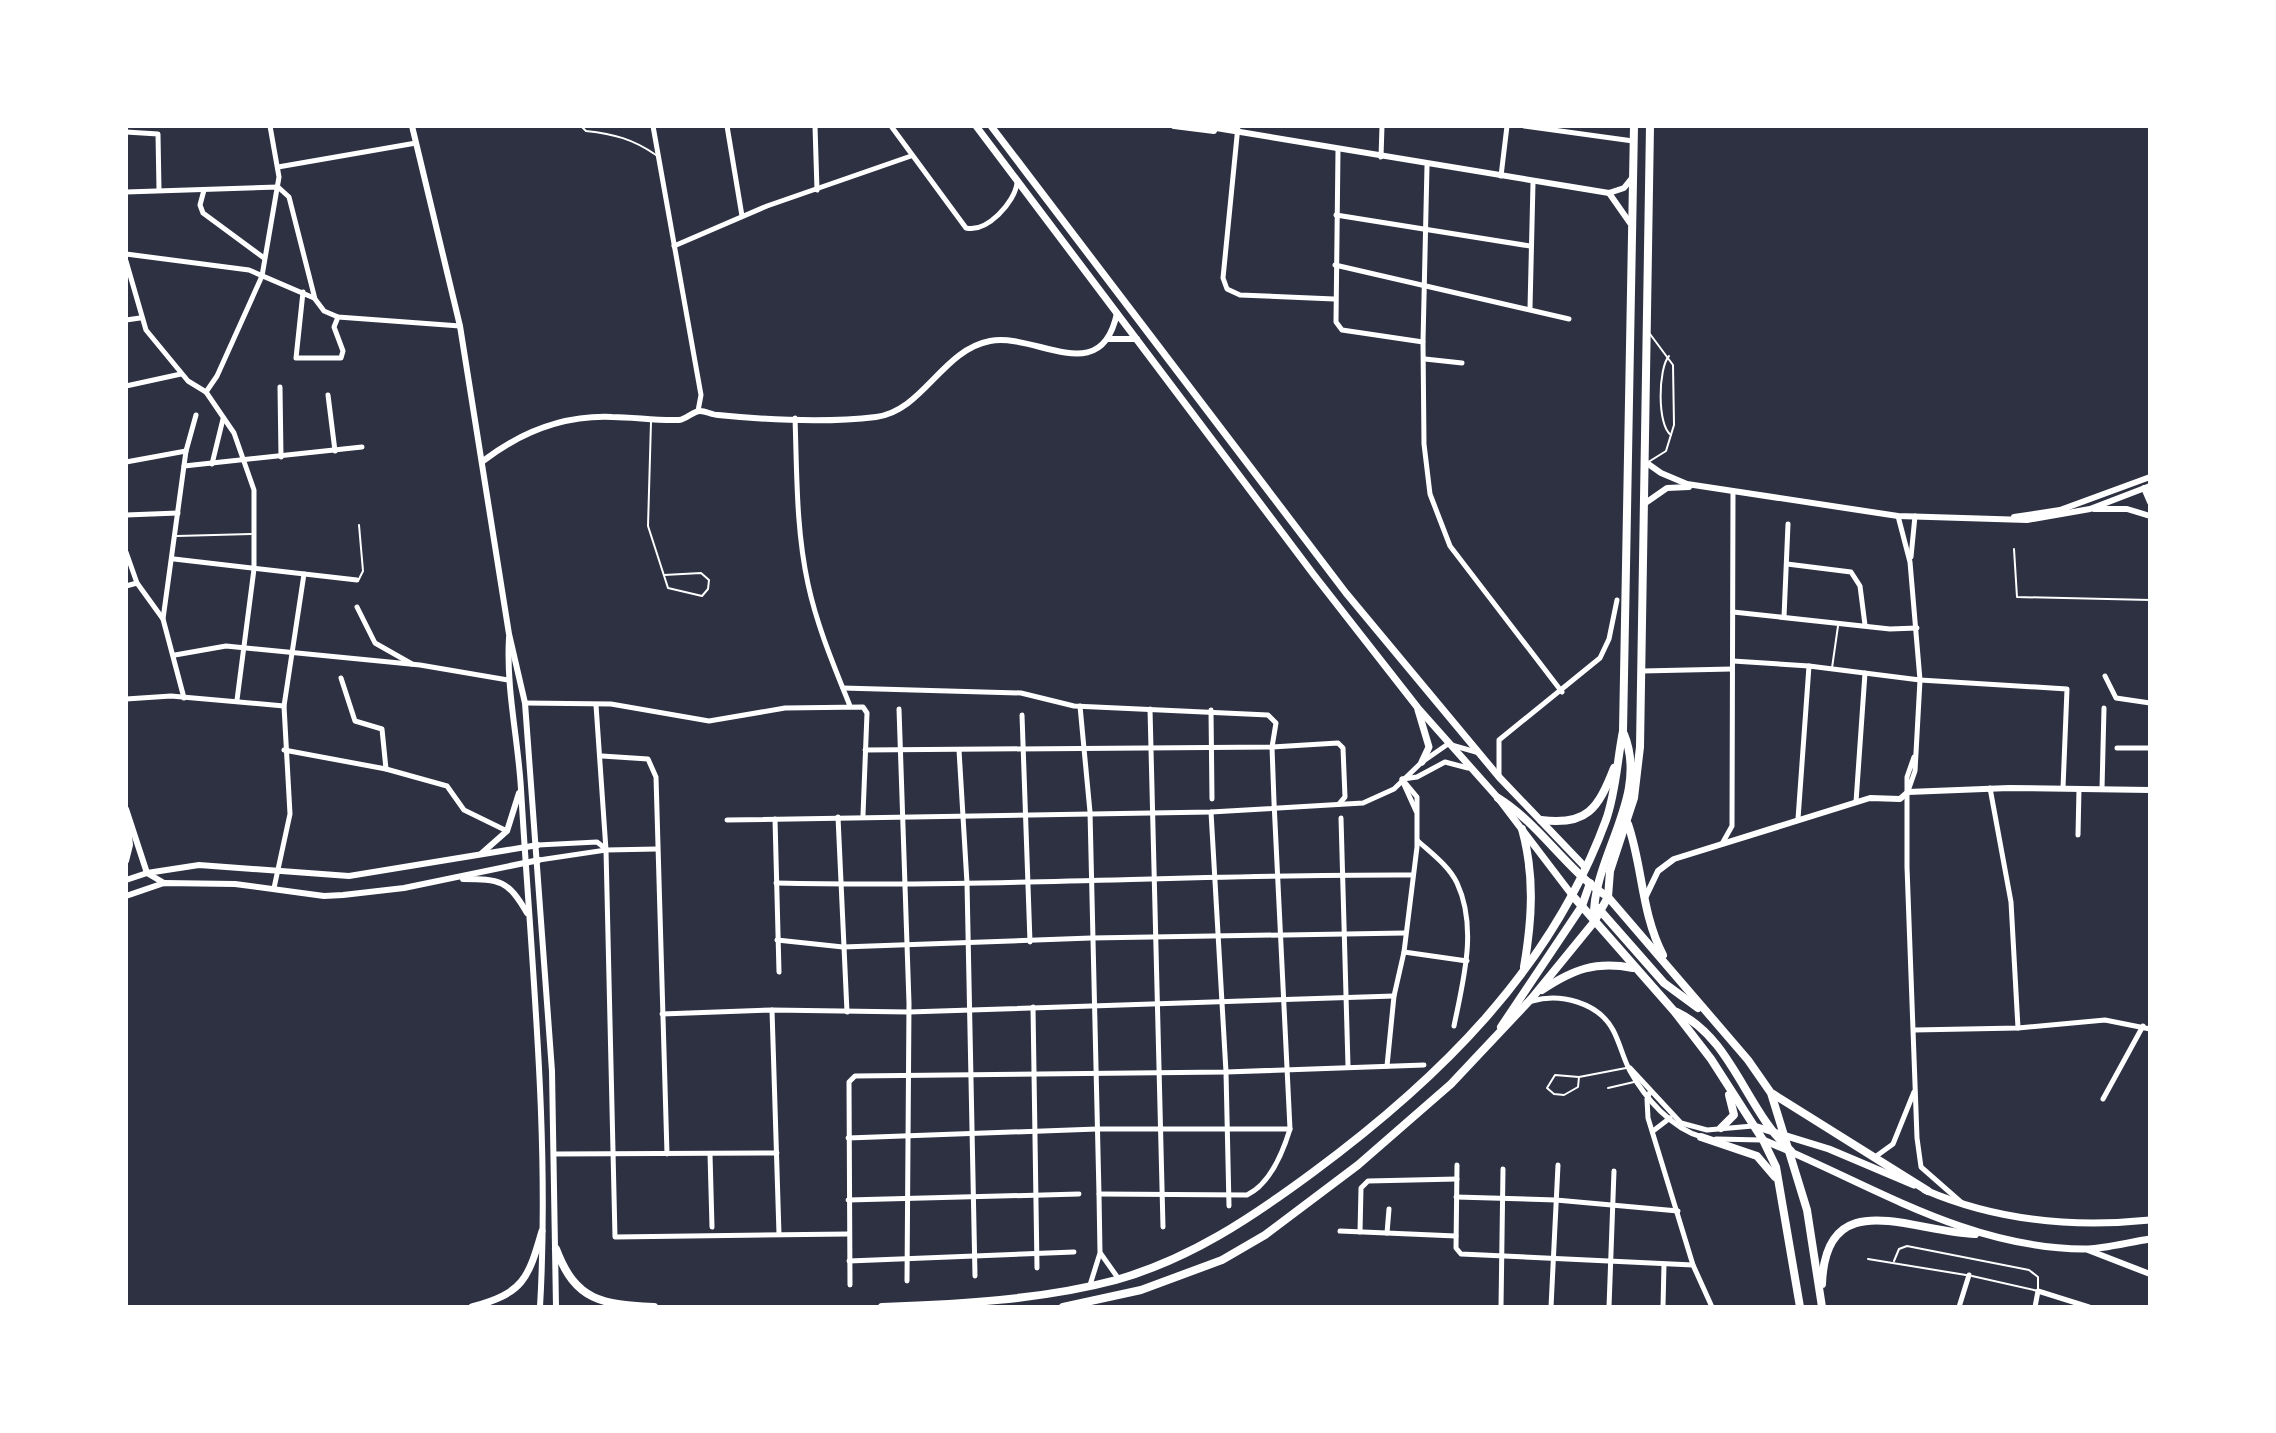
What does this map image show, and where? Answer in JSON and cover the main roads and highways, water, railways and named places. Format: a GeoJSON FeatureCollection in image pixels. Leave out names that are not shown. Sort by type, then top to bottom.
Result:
{"type":"FeatureCollection","features":[{"type":"Feature","properties":{"kind":"main road"},"geometry":{"type":"LineString","coordinates":[[976,126],[1418,708],[1498,798],[1572,895],[1590,905],[1678,996],[1705,1012]]}},
{"type":"Feature","properties":{"kind":"main road"},"geometry":{"type":"LineString","coordinates":[[991,126],[1346,593],[1499,777],[1586,868],[1595,886]]}},
{"type":"Feature","properties":{"kind":"main road"},"geometry":{"type":"LineString","coordinates":[[882,1307],[989,1300],[1090,1286],[1118,1279],[1214,1240],[1345,1148],[1454,1056],[1523,973],[1586,868],[1615,792],[1623,731],[1634,126]]}},
{"type":"Feature","properties":{"kind":"main road"},"geometry":{"type":"LineString","coordinates":[[1608,897],[1610,871],[1628,824],[1638,773],[1650,126]]}},
{"type":"Feature","properties":{"kind":"main road"},"geometry":{"type":"LineString","coordinates":[[1418,708],[1429,747],[1422,762]]}},
{"type":"Feature","properties":{"kind":"main road"},"geometry":{"type":"LineString","coordinates":[[1495,1039],[1513,1006],[1590,905],[1629,784],[1631,752],[1623,731]]}},
{"type":"Feature","properties":{"kind":"main road"},"geometry":{"type":"LineString","coordinates":[[1541,820],[1565,823],[1584,816],[1607,786],[1618,760]]}},
{"type":"Feature","properties":{"kind":"main road"},"geometry":{"type":"LineString","coordinates":[[1498,798],[1523,815],[1581,877],[1622,912],[1748,1060],[1771,1093],[1792,1151],[1807,1210],[1822,1306]]}},
{"type":"Feature","properties":{"kind":"main road"},"geometry":{"type":"LineString","coordinates":[[1628,824],[1639,856],[1644,907],[1670,970]]}},
{"type":"Feature","properties":{"kind":"main road"},"geometry":{"type":"LineString","coordinates":[[1522,829],[1532,892],[1531,926],[1523,973]]}},
{"type":"Feature","properties":{"kind":"main road"},"geometry":{"type":"LineString","coordinates":[[1590,905],[1608,897]]}},
{"type":"Feature","properties":{"kind":"main road"},"geometry":{"type":"LineString","coordinates":[[1590,905],[1594,922],[1674,1011],[1711,1059],[1763,1140],[1780,1188],[1800,1307]]}},
{"type":"Feature","properties":{"kind":"main road"},"geometry":{"type":"LineString","coordinates":[[1590,905],[1594,922]]}},
{"type":"Feature","properties":{"kind":"main road"},"geometry":{"type":"LineString","coordinates":[[1063,1307],[1113,1298],[1181,1277],[1222,1260],[1265,1235],[1425,1109],[1495,1039],[1594,922]]}},
{"type":"Feature","properties":{"kind":"main road"},"geometry":{"type":"LineString","coordinates":[[1529,1000],[1565,975],[1588,966],[1602,963],[1635,968]]}},
{"type":"Feature","properties":{"kind":"main road"},"geometry":{"type":"LineString","coordinates":[[1674,1011],[1711,1038],[1772,1131],[1792,1151]]}},
{"type":"Feature","properties":{"kind":"main road"},"geometry":{"type":"LineString","coordinates":[[1711,1059],[1734,1109],[1729,1123],[1721,1128]]}},
{"type":"Feature","properties":{"kind":"main road"},"geometry":{"type":"LineString","coordinates":[[1771,1093],[1928,1191]]}},
{"type":"Feature","properties":{"kind":"main road"},"geometry":{"type":"LineString","coordinates":[[1754,1126],[1829,1149],[1969,1208],[2013,1218],[2075,1223],[2150,1220]]}},
{"type":"Feature","properties":{"kind":"main road"},"geometry":{"type":"LineString","coordinates":[[1701,1137],[1757,1156],[1771,1170],[1780,1188]]}},
{"type":"Feature","properties":{"kind":"main road"},"geometry":{"type":"LineString","coordinates":[[1763,1140],[1896,1202],[1975,1234]]}},
{"type":"Feature","properties":{"kind":"main road"},"geometry":{"type":"LineString","coordinates":[[1822,1306],[1824,1259],[1829,1245],[1843,1226],[1852,1222],[1875,1219],[1943,1232],[2084,1249],[2150,1239]]}},
{"type":"Feature","properties":{"kind":"main road"},"geometry":{"type":"LineString","coordinates":[[472,1307],[517,1290],[528,1275],[542,1231]]}},
{"type":"Feature","properties":{"kind":"main road"},"geometry":{"type":"LineString","coordinates":[[556,1249],[568,1278],[586,1294],[600,1300],[654,1307]]}}]}
